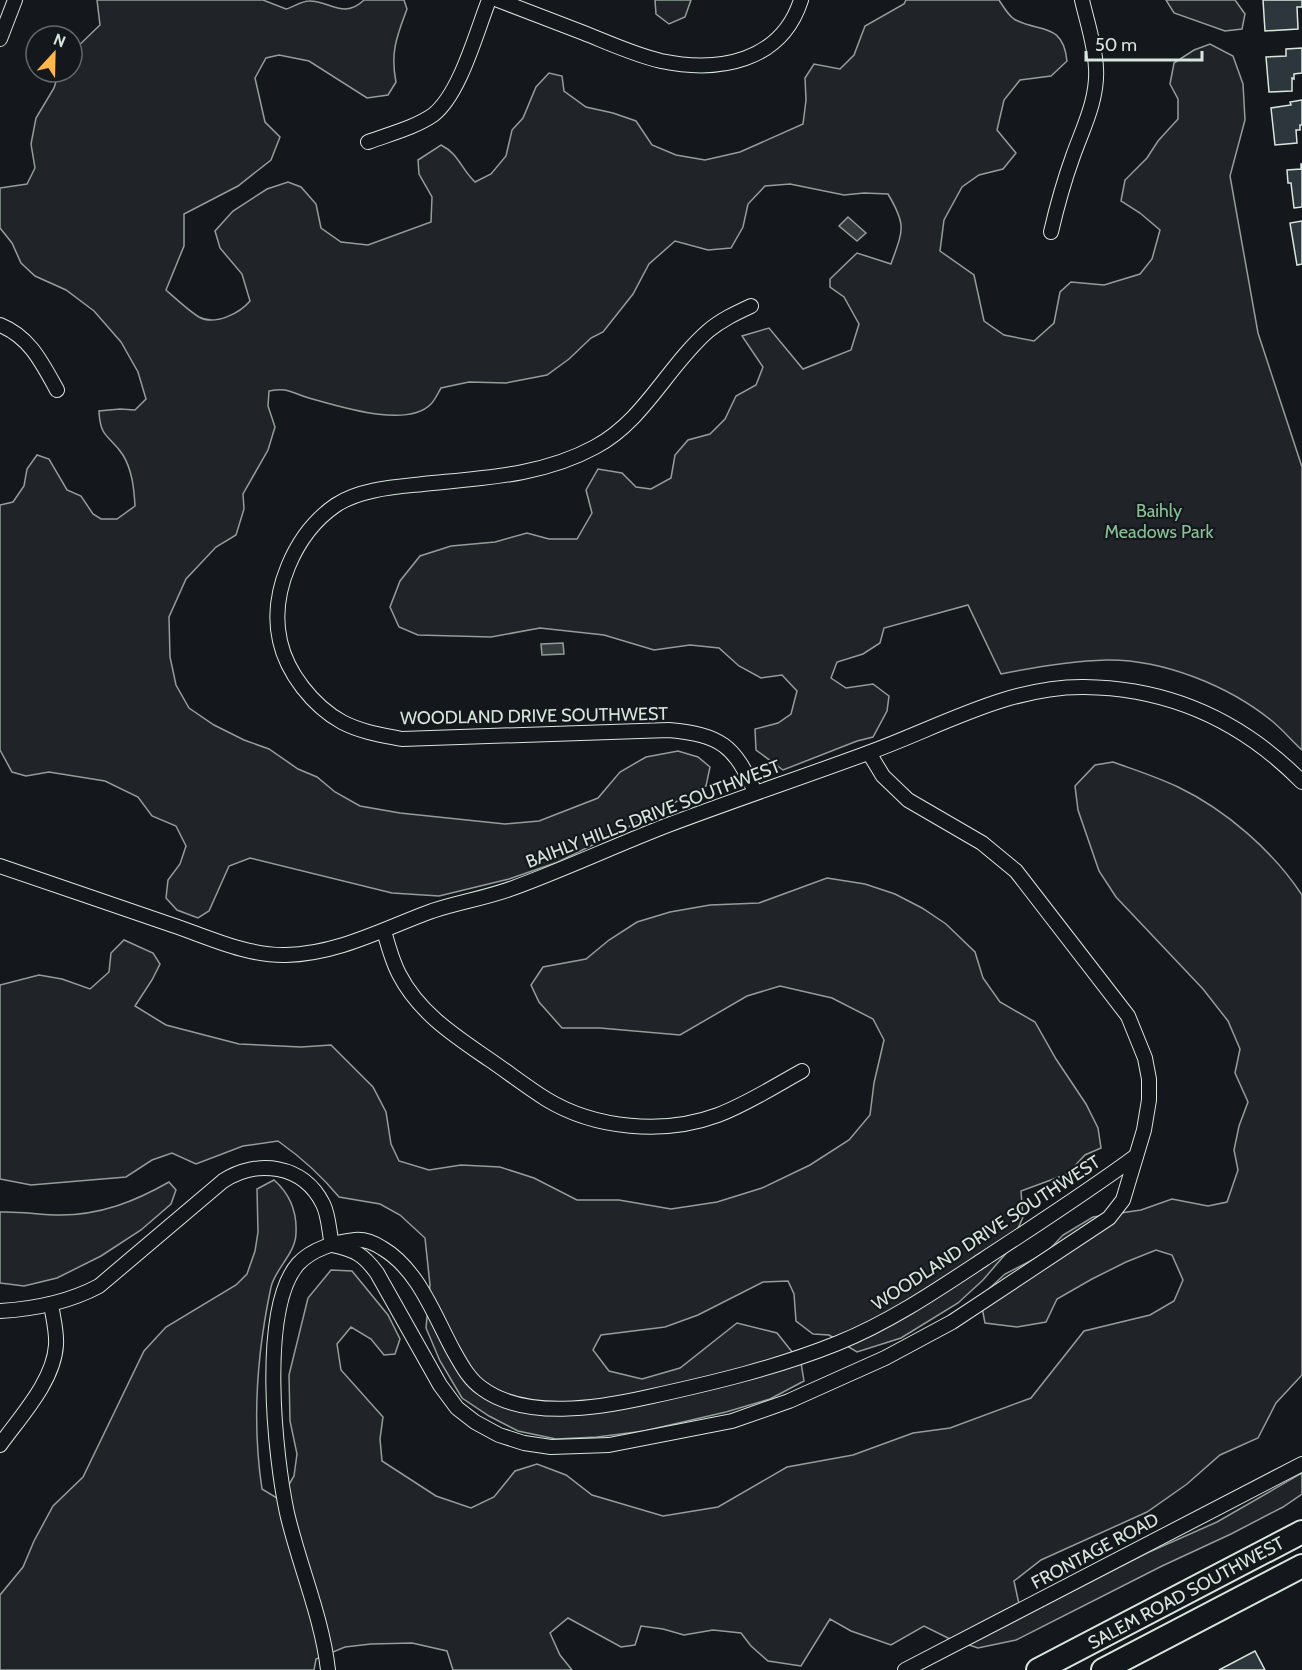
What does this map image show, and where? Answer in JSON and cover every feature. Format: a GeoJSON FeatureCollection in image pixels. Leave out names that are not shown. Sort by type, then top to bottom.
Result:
{"type":"FeatureCollection","features":[{"type":"Feature","properties":{"kind":"main road","name":"SALEM ROAD SOUTHWEST"},"geometry":{"type":"LineString","coordinates":[[1038,1670],[1302,1532]]}},
{"type":"Feature","properties":{"kind":"main road","name":"SALEM ROAD SOUTHWEST"},"geometry":{"type":"LineString","coordinates":[[1103,1670],[1302,1566]]}},
{"type":"Feature","properties":{"kind":"main road"},"geometry":{"type":"LineString","coordinates":[[1169,1636],[1302,1579]]}},
{"type":"Feature","properties":{"kind":"street"},"geometry":{"type":"LineString","coordinates":[[0,39],[15,0]]}},
{"type":"Feature","properties":{"kind":"street"},"geometry":{"type":"LineString","coordinates":[[368,141],[416,124],[432,116],[446,103],[455,87],[489,0]]}},
{"type":"Feature","properties":{"kind":"street"},"geometry":{"type":"LineString","coordinates":[[498,0],[660,61],[697,66],[731,63],[753,56],[773,44],[787,30],[801,0]]}},
{"type":"Feature","properties":{"kind":"street"},"geometry":{"type":"LineString","coordinates":[[1051,232],[1062,189],[1090,110],[1095,88],[1096,68],[1093,47],[1082,0]]}},
{"type":"Feature","properties":{"kind":"street","name":"WOODLAND DRIVE SOUTHWEST"},"geometry":{"type":"LineString","coordinates":[[751,306],[727,317],[709,330],[637,414],[617,432],[580,455],[542,469],[510,475],[378,490],[353,497],[336,505],[315,524],[300,543],[287,570],[280,595],[278,619],[280,641],[288,664],[302,686],[318,705],[341,722],[365,732],[402,739],[669,730],[691,732],[706,735],[733,752],[743,766],[755,792]]}},
{"type":"Feature","properties":{"kind":"street"},"geometry":{"type":"LineString","coordinates":[[0,325],[22,337],[34,350],[57,390]]}},
{"type":"Feature","properties":{"kind":"street","name":"BAIHLY HILLS DRIVE SOUTHWEST"},"geometry":{"type":"LineString","coordinates":[[0,866],[243,949],[288,955],[335,948],[430,912],[513,888],[755,792],[869,753],[1014,697],[1042,691],[1081,687],[1154,694],[1225,721],[1283,762],[1302,782]]}},
{"type":"Feature","properties":{"kind":"street","name":"WOODLAND DRIVE SOUTHWEST"},"geometry":{"type":"LineString","coordinates":[[332,1245],[354,1250],[368,1260],[378,1273],[440,1385],[457,1408],[475,1422],[500,1435],[524,1443],[551,1447],[609,1445],[732,1420],[789,1401],[920,1341],[1109,1218],[1123,1200],[1144,1130],[1149,1100],[1149,1079],[1138,1038],[1128,1016],[1016,871],[982,843],[908,801],[882,776],[869,753]]}},
{"type":"Feature","properties":{"kind":"street"},"geometry":{"type":"LineString","coordinates":[[384,931],[397,972],[412,997],[433,1018],[547,1100],[576,1114],[606,1122],[635,1126],[698,1121],[736,1107],[802,1071]]}},
{"type":"Feature","properties":{"kind":"street","name":"WOODLAND DRIVE SOUTHWEST"},"geometry":{"type":"LineString","coordinates":[[328,1670],[322,1637],[287,1514],[279,1471],[273,1377],[278,1315],[291,1274],[306,1256],[332,1245],[359,1239],[375,1244],[392,1254],[404,1265],[420,1288],[465,1371],[482,1389],[504,1400],[526,1406],[555,1409],[589,1407],[632,1401],[770,1367],[870,1329],[922,1300],[1092,1188],[1136,1156]]}},
{"type":"Feature","properties":{"kind":"street"},"geometry":{"type":"LineString","coordinates":[[0,1311],[51,1304],[99,1286],[223,1181],[245,1170],[270,1167],[282,1170],[293,1174],[311,1187],[324,1205],[332,1245]]}},
{"type":"Feature","properties":{"kind":"street"},"geometry":{"type":"LineString","coordinates":[[0,1445],[45,1381],[54,1363],[56,1332],[51,1304]]}},
{"type":"Feature","properties":{"kind":"street","name":"FRONTAGE ROAD"},"geometry":{"type":"LineString","coordinates":[[905,1670],[1302,1464]]}},
{"type":"Feature","properties":{"kind":"green space","name":"Baihly Meadows Park"},"geometry":{"type":"Polygon","coordinates":[[[97,0],[263,0],[286,9],[303,2],[316,1],[343,9],[357,6],[364,0],[404,0],[407,9],[394,53],[396,82],[388,95],[367,98],[309,61],[279,55],[266,58],[255,78],[265,122],[280,137],[271,160],[238,186],[184,214],[184,246],[166,290],[199,317],[212,320],[234,314],[250,301],[242,274],[220,248],[215,231],[233,211],[267,189],[288,182],[301,187],[316,204],[321,228],[341,242],[368,245],[431,222],[432,197],[419,174],[418,160],[441,145],[456,157],[475,182],[491,174],[506,156],[512,130],[523,118],[536,87],[549,73],[562,76],[564,91],[586,107],[636,121],[652,145],[676,155],[705,160],[740,152],[803,124],[806,100],[805,78],[814,64],[840,69],[854,55],[865,26],[904,4],[906,0],[999,0],[1014,19],[1055,34],[1065,48],[1067,61],[1051,76],[1020,80],[1004,100],[997,130],[1016,153],[1003,169],[979,175],[962,187],[944,220],[940,251],[974,275],[984,321],[1004,335],[1034,341],[1054,323],[1060,292],[1071,282],[1104,285],[1140,274],[1152,259],[1160,230],[1121,201],[1125,180],[1147,158],[1158,141],[1178,119],[1178,99],[1170,84],[1174,63],[1194,50],[1210,44],[1233,56],[1243,84],[1245,120],[1230,176],[1258,333],[1302,467],[1302,750],[1272,721],[1236,697],[1194,677],[1150,664],[1106,660],[1053,665],[1001,674],[968,605],[884,628],[880,643],[863,654],[837,662],[831,678],[846,688],[873,684],[889,696],[887,711],[873,737],[783,770],[756,750],[755,729],[778,723],[791,714],[797,691],[782,675],[761,678],[739,666],[719,648],[690,645],[654,650],[604,635],[540,628],[491,637],[418,635],[399,627],[390,607],[400,581],[420,556],[451,546],[495,542],[527,533],[549,539],[577,539],[592,513],[586,490],[598,469],[622,473],[636,487],[651,489],[671,478],[675,455],[688,440],[710,434],[725,419],[736,396],[756,385],[763,367],[742,336],[769,328],[803,369],[851,350],[859,324],[844,297],[830,287],[830,279],[857,253],[891,264],[901,228],[894,205],[888,194],[844,195],[790,184],[765,186],[748,204],[743,227],[731,248],[708,250],[675,241],[649,264],[633,294],[603,332],[591,338],[569,359],[547,375],[506,383],[469,382],[441,388],[431,404],[420,411],[406,415],[354,410],[286,390],[269,391],[268,406],[275,427],[268,450],[243,494],[244,509],[236,535],[216,547],[186,579],[169,617],[170,657],[176,685],[189,708],[214,725],[269,749],[360,806],[400,813],[505,824],[539,821],[598,798],[620,772],[646,757],[678,751],[698,757],[710,767],[706,786],[558,862],[509,879],[439,896],[392,893],[250,858],[229,866],[209,911],[198,918],[177,910],[166,898],[168,880],[180,864],[186,846],[176,826],[152,816],[138,797],[105,781],[49,772],[26,776],[12,772],[0,750],[0,505],[13,502],[24,486],[27,469],[37,455],[49,459],[67,490],[81,496],[93,514],[101,519],[117,519],[135,506],[129,467],[123,455],[101,427],[99,411],[135,410],[146,399],[138,372],[121,342],[94,311],[66,290],[35,276],[21,263],[12,243],[0,228],[0,188],[27,184],[35,168],[31,144],[36,118],[55,84],[84,84],[84,40],[100,25],[97,0]]]}},
{"type":"Feature","properties":{"kind":"green space"},"geometry":{"type":"Polygon","coordinates":[[[655,0],[691,0],[685,17],[669,24],[656,14],[655,0]]]}},
{"type":"Feature","properties":{"kind":"green space"},"geometry":{"type":"Polygon","coordinates":[[[1166,0],[1235,0],[1245,14],[1242,29],[1225,31],[1174,13],[1166,0]]]}},
{"type":"Feature","properties":{"kind":"green space"},"geometry":{"type":"Polygon","coordinates":[[[1113,762],[1170,783],[1214,807],[1263,848],[1302,895],[1302,1375],[1276,1403],[1258,1438],[1220,1455],[1187,1484],[1147,1512],[1041,1560],[1014,1581],[1019,1604],[1045,1605],[1147,1553],[1217,1522],[1302,1473],[1302,1494],[1283,1507],[1231,1534],[1162,1566],[1016,1640],[978,1648],[948,1638],[924,1626],[891,1645],[851,1631],[830,1619],[801,1666],[768,1661],[751,1646],[741,1633],[713,1630],[684,1635],[641,1626],[635,1645],[621,1647],[568,1618],[550,1633],[560,1655],[572,1670],[453,1670],[447,1651],[412,1643],[345,1647],[316,1659],[314,1670],[0,1670],[0,1595],[23,1567],[53,1506],[83,1477],[144,1351],[166,1327],[236,1285],[247,1274],[255,1251],[258,1232],[257,1189],[274,1180],[284,1191],[291,1204],[296,1233],[293,1247],[273,1280],[266,1312],[259,1363],[257,1439],[262,1489],[280,1500],[294,1476],[297,1454],[290,1421],[289,1375],[308,1298],[331,1270],[352,1271],[388,1315],[400,1339],[395,1354],[384,1355],[371,1339],[351,1327],[337,1344],[341,1370],[383,1417],[380,1439],[382,1461],[436,1496],[471,1508],[494,1497],[515,1471],[537,1464],[566,1475],[592,1495],[663,1516],[718,1507],[787,1467],[853,1455],[913,1433],[950,1428],[1031,1398],[1084,1331],[1150,1315],[1174,1301],[1183,1280],[1172,1255],[1156,1250],[1126,1262],[1057,1299],[1046,1322],[1017,1327],[985,1323],[980,1297],[1005,1274],[1046,1253],[1063,1235],[1093,1217],[1141,1210],[1172,1199],[1208,1206],[1227,1202],[1238,1170],[1234,1150],[1239,1126],[1248,1102],[1235,1073],[1240,1049],[1228,1021],[1203,989],[1116,897],[1099,871],[1078,810],[1075,786],[1095,765],[1113,762]]]}},
{"type":"Feature","properties":{"kind":"green space"},"geometry":{"type":"Polygon","coordinates":[[[827,878],[865,884],[895,894],[946,924],[975,952],[983,978],[1000,1002],[1035,1022],[1086,1104],[1098,1128],[1101,1148],[1085,1155],[1067,1174],[1021,1191],[1023,1217],[1008,1251],[983,1280],[958,1303],[901,1338],[857,1352],[829,1335],[813,1334],[796,1321],[794,1294],[788,1281],[763,1282],[698,1315],[665,1327],[601,1335],[593,1350],[609,1371],[642,1379],[680,1368],[737,1323],[777,1333],[801,1363],[804,1381],[770,1399],[644,1431],[597,1437],[556,1439],[518,1431],[489,1416],[462,1398],[440,1361],[426,1328],[430,1285],[425,1238],[400,1215],[380,1204],[339,1197],[311,1167],[278,1141],[243,1146],[196,1164],[172,1153],[152,1160],[126,1177],[31,1185],[0,1179],[0,985],[39,975],[62,979],[90,989],[109,972],[111,953],[124,940],[153,953],[160,964],[135,1006],[166,1025],[239,1044],[301,1047],[331,1045],[373,1087],[386,1112],[391,1144],[399,1161],[429,1170],[461,1165],[500,1167],[534,1178],[577,1200],[619,1200],[671,1209],[717,1202],[762,1188],[810,1165],[849,1140],[870,1115],[874,1083],[884,1040],[873,1019],[832,998],[780,986],[747,996],[680,1035],[600,1028],[562,1028],[539,1002],[531,985],[543,967],[586,959],[609,940],[637,922],[670,912],[710,905],[759,903],[827,878]]]}},
{"type":"Feature","properties":{"kind":"green space"},"geometry":{"type":"Polygon","coordinates":[[[169,1182],[176,1190],[171,1204],[141,1230],[101,1256],[57,1278],[24,1286],[0,1283],[0,1212],[60,1215],[89,1213],[143,1196],[169,1182]]]}},
{"type":"Feature","properties":{"kind":"shaded area"},"geometry":{"type":"Polygon","coordinates":[[[848,217],[866,233],[857,241],[839,226],[848,217]]]}},
{"type":"Feature","properties":{"kind":"shaded area"},"geometry":{"type":"Polygon","coordinates":[[[563,643],[564,654],[542,655],[541,644],[563,643]]]}},
{"type":"Feature","properties":{"kind":"building"},"geometry":{"type":"Polygon","coordinates":[[[1263,0],[1302,0],[1302,7],[1297,7],[1298,29],[1265,31],[1263,0]]]}},
{"type":"Feature","properties":{"kind":"building"},"geometry":{"type":"Polygon","coordinates":[[[1302,48],[1302,73],[1294,74],[1292,91],[1269,92],[1266,57],[1286,56],[1286,49],[1302,48]]]}},
{"type":"Feature","properties":{"kind":"building"},"geometry":{"type":"Polygon","coordinates":[[[1302,100],[1302,125],[1300,125],[1300,130],[1296,130],[1297,143],[1275,145],[1271,108],[1291,105],[1290,102],[1302,100]]]}},
{"type":"Feature","properties":{"kind":"building"},"geometry":{"type":"Polygon","coordinates":[[[1301,164],[1302,207],[1294,208],[1287,170],[1301,169],[1301,164]]]}},
{"type":"Feature","properties":{"kind":"building"},"geometry":{"type":"Polygon","coordinates":[[[1302,221],[1302,264],[1297,265],[1290,223],[1302,221]]]}},
{"type":"Feature","properties":{"kind":"building"},"geometry":{"type":"Polygon","coordinates":[[[1255,1651],[1265,1670],[1219,1670],[1255,1651]]]}}]}
